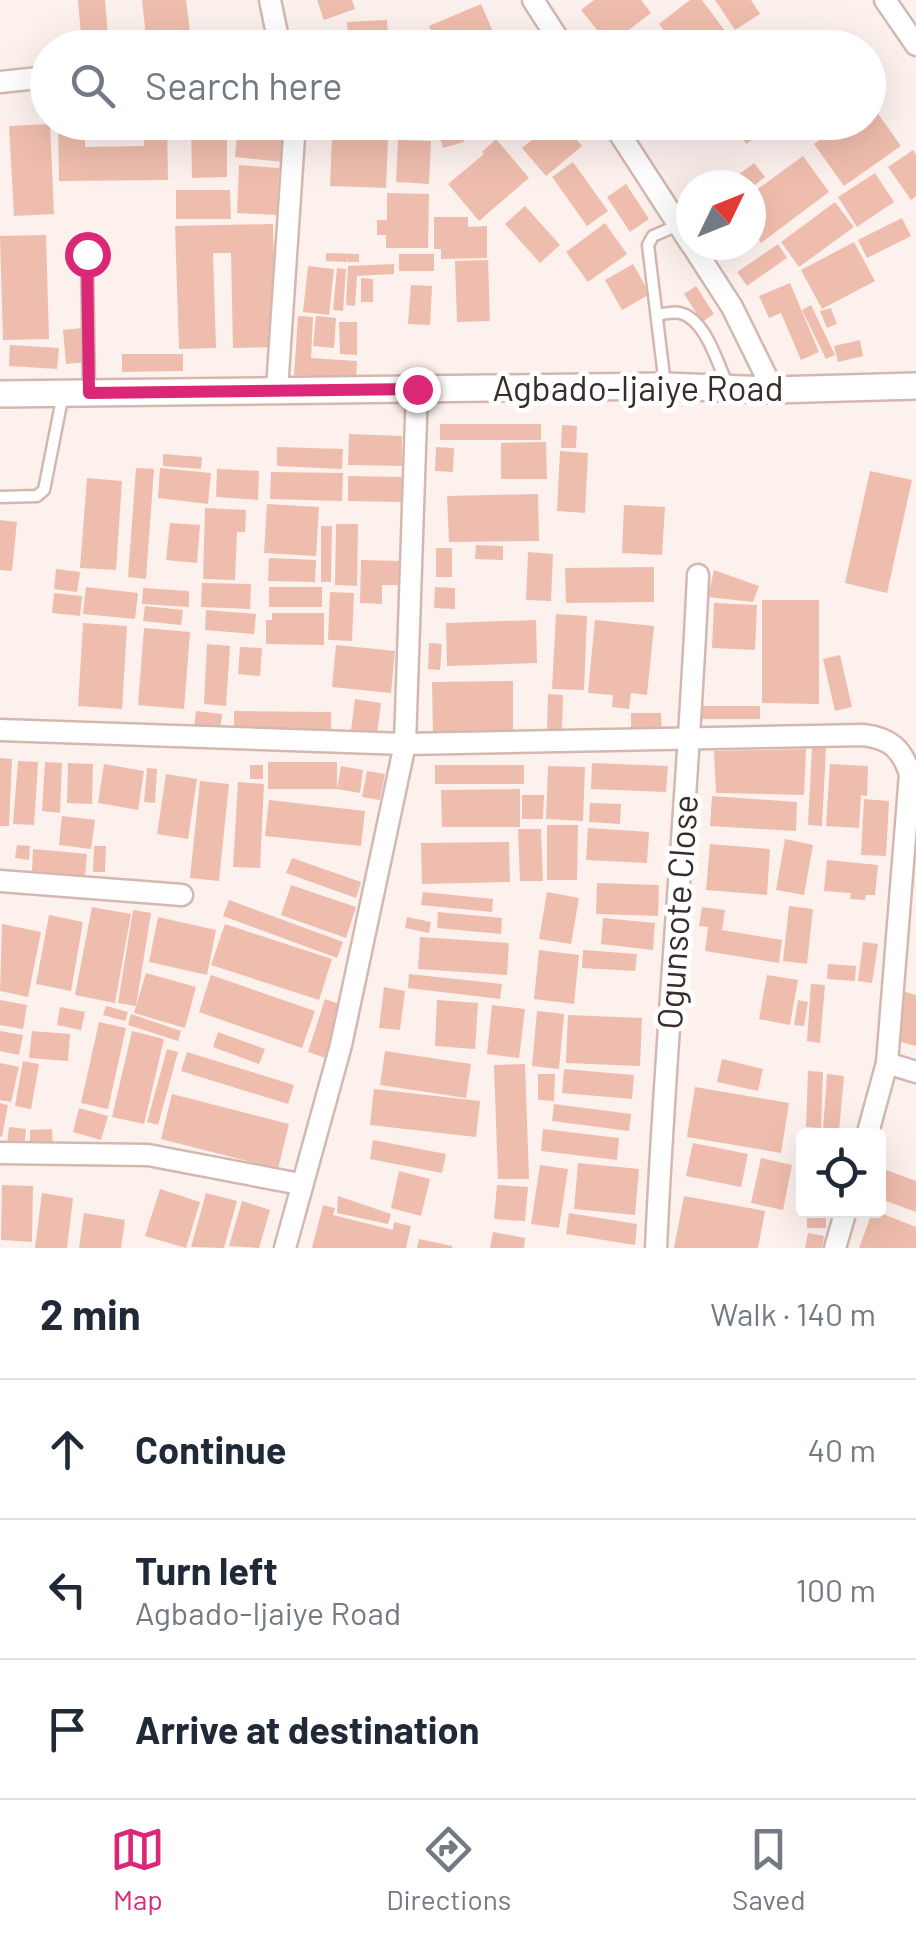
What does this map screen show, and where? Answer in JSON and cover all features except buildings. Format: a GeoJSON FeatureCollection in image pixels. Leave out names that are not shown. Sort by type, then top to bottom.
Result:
{"type":"FeatureCollection","features":[{"type":"Feature","properties":{"kind":"street"},"geometry":{"type":"LineString","coordinates":[[270,0],[276,30]]}},
{"type":"Feature","properties":{"kind":"street"},"geometry":{"type":"LineString","coordinates":[[533,0],[552,30]]}},
{"type":"Feature","properties":{"kind":"street"},"geometry":{"type":"LineString","coordinates":[[885,0],[916,45]]}},
{"type":"Feature","properties":{"kind":"street"},"geometry":{"type":"LineString","coordinates":[[0,82],[30,79]]}},
{"type":"Feature","properties":{"kind":"street"},"geometry":{"type":"LineString","coordinates":[[277,389],[294,140]]}},
{"type":"Feature","properties":{"kind":"street"},"geometry":{"type":"LineString","coordinates":[[624,140],[676,220]]}},
{"type":"Feature","properties":{"kind":"street"},"geometry":{"type":"LineString","coordinates":[[702,260],[732,307],[772,390]]}},
{"type":"Feature","properties":{"kind":"street","name":"Agbado-Ijaiye Road"},"geometry":{"type":"LineString","coordinates":[[0,394],[916,386]]}},
{"type":"Feature","properties":{"kind":"street"},"geometry":{"type":"LineString","coordinates":[[285,1248],[341,1045],[405,744],[417,389]]}},
{"type":"Feature","properties":{"kind":"street","name":"Ogunsote Close"},"geometry":{"type":"LineString","coordinates":[[656,1248],[662,1115],[691,738],[698,576]]}},
{"type":"Feature","properties":{"kind":"street"},"geometry":{"type":"LineString","coordinates":[[0,730],[405,744],[864,735],[884,738],[904,754],[910,774],[887,1064],[869,1128]]}},
{"type":"Feature","properties":{"kind":"street"},"geometry":{"type":"LineString","coordinates":[[0,881],[182,895]]}},
{"type":"Feature","properties":{"kind":"street"},"geometry":{"type":"LineString","coordinates":[[887,1064],[916,1072]]}},
{"type":"Feature","properties":{"kind":"street"},"geometry":{"type":"LineString","coordinates":[[0,1152],[148,1155],[300,1184]]}},
{"type":"Feature","properties":{"kind":"street"},"geometry":{"type":"LineString","coordinates":[[835,1248],[844,1218]]}},
{"type":"Feature","properties":{"kind":"lane"},"geometry":{"type":"LineString","coordinates":[[665,386],[648,245],[653,236],[676,226]]}},
{"type":"Feature","properties":{"kind":"lane"},"geometry":{"type":"LineString","coordinates":[[0,497],[38,496],[44,490],[76,393],[87,254]]}},
{"type":"Feature","properties":{"kind":"lane"},"geometry":{"type":"LineString","coordinates":[[656,315],[676,311],[692,320],[703,332],[729,388]]}},
{"type":"Feature","properties":{"kind":"route"},"geometry":{"type":"LineString","coordinates":[[87,254],[89,393],[417,389]]}}]}
